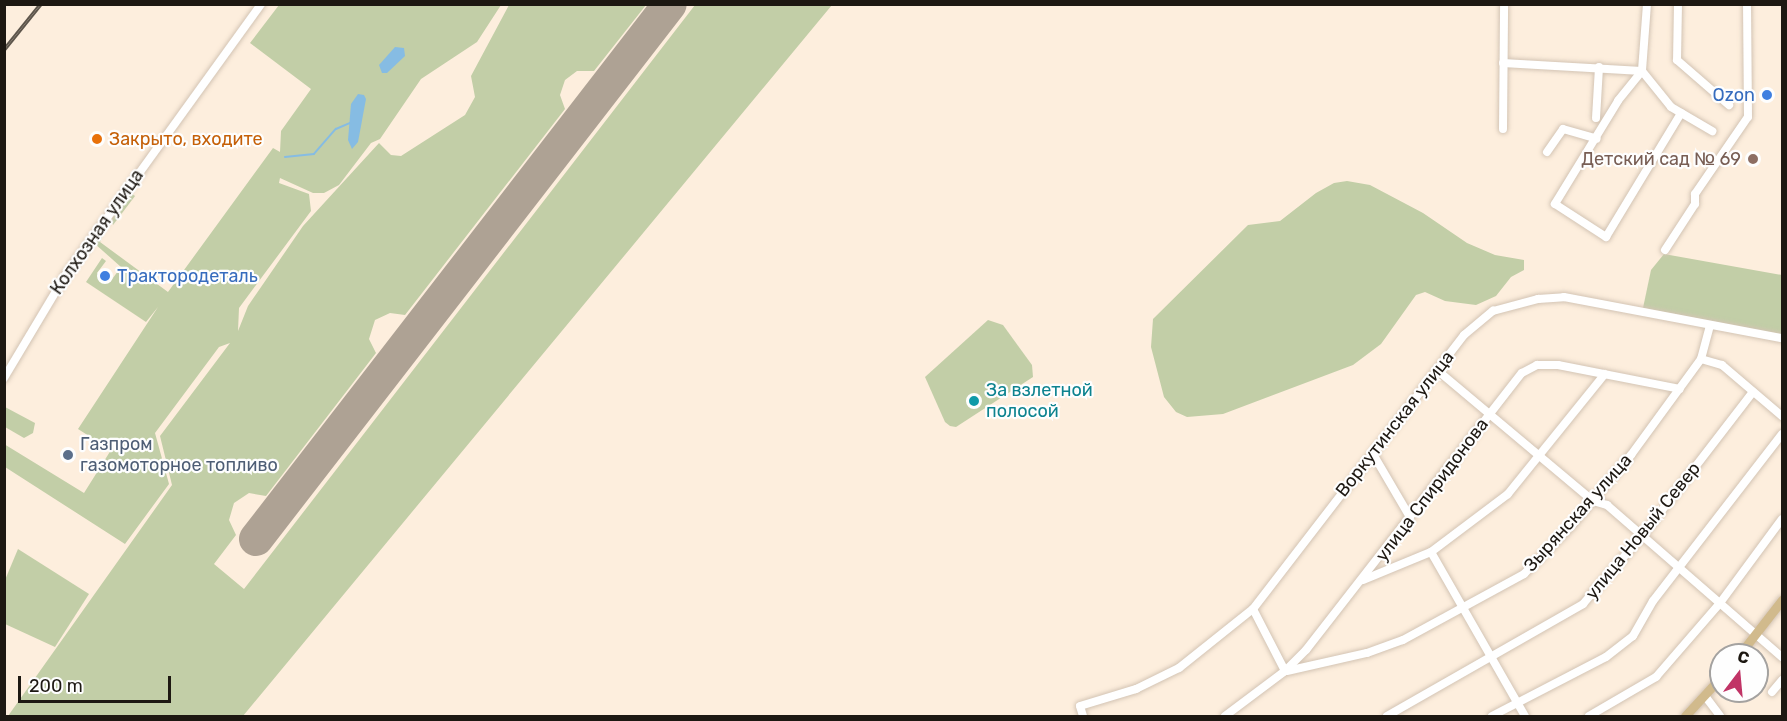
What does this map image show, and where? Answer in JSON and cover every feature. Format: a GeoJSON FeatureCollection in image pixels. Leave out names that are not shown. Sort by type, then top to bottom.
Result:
{"type":"FeatureCollection","features":[{"type":"Feature","properties":{"kind":"main road"},"geometry":{"type":"LineString","coordinates":[[1748,643],[1782,600]]}},
{"type":"Feature","properties":{"kind":"main road"},"geometry":{"type":"LineString","coordinates":[[1685,717],[1709,691]]}},
{"type":"Feature","properties":{"kind":"street","name":"Колхозная улица"},"geometry":{"type":"LineString","coordinates":[[4,378],[65,276],[261,4]]}},
{"type":"Feature","properties":{"kind":"street"},"geometry":{"type":"LineString","coordinates":[[1503,129],[1504,4]]}},
{"type":"Feature","properties":{"kind":"street"},"geometry":{"type":"LineString","coordinates":[[1647,4],[1642,71],[1618,101],[1597,139],[1555,204],[1606,237],[1681,113]]}},
{"type":"Feature","properties":{"kind":"street"},"geometry":{"type":"LineString","coordinates":[[1678,4],[1677,60],[1729,105]]}},
{"type":"Feature","properties":{"kind":"street"},"geometry":{"type":"LineString","coordinates":[[1665,250],[1695,204],[1695,194],[1748,117],[1747,4]]}},
{"type":"Feature","properties":{"kind":"street"},"geometry":{"type":"LineString","coordinates":[[1503,63],[1642,71],[1661,98],[1681,113],[1712,130]]}},
{"type":"Feature","properties":{"kind":"street"},"geometry":{"type":"LineString","coordinates":[[1596,118],[1599,67]]}},
{"type":"Feature","properties":{"kind":"street"},"geometry":{"type":"LineString","coordinates":[[1547,152],[1563,129],[1597,139]]}},
{"type":"Feature","properties":{"kind":"street","name":"Воркутинская улица"},"geometry":{"type":"LineString","coordinates":[[1083,717],[1080,706],[1136,688],[1179,668],[1253,609],[1464,335],[1493,311],[1538,299],[1564,297],[1782,339]]}},
{"type":"Feature","properties":{"kind":"street","name":"Зырянская улица"},"geometry":{"type":"LineString","coordinates":[[1285,671],[1367,653],[1464,609],[1524,574],[1593,501],[1680,389],[1701,359],[1710,325]]}},
{"type":"Feature","properties":{"kind":"street"},"geometry":{"type":"LineString","coordinates":[[1701,359],[1722,365],[1782,416]]}},
{"type":"Feature","properties":{"kind":"street","name":"улица Спиридонова"},"geometry":{"type":"LineString","coordinates":[[1225,717],[1285,671],[1363,580],[1522,374],[1537,365],[1558,365],[1680,389]]}},
{"type":"Feature","properties":{"kind":"street"},"geometry":{"type":"LineString","coordinates":[[1437,370],[1593,501],[1607,505],[1782,657]]}},
{"type":"Feature","properties":{"kind":"street"},"geometry":{"type":"LineString","coordinates":[[1363,580],[1431,552],[1508,494],[1541,458],[1605,374]]}},
{"type":"Feature","properties":{"kind":"street","name":"улица Новый Север"},"geometry":{"type":"LineString","coordinates":[[1387,717],[1583,604],[1642,536],[1753,392]]}},
{"type":"Feature","properties":{"kind":"street"},"geometry":{"type":"LineString","coordinates":[[1492,717],[1605,657],[1633,636],[1653,601],[1782,434]]}},
{"type":"Feature","properties":{"kind":"street"},"geometry":{"type":"LineString","coordinates":[[1373,454],[1410,517]]}},
{"type":"Feature","properties":{"kind":"street"},"geometry":{"type":"LineString","coordinates":[[1589,717],[1656,677],[1720,603],[1782,519]]}},
{"type":"Feature","properties":{"kind":"street"},"geometry":{"type":"LineString","coordinates":[[1431,552],[1525,717]]}},
{"type":"Feature","properties":{"kind":"street"},"geometry":{"type":"LineString","coordinates":[[1253,609],[1285,671]]}},
{"type":"Feature","properties":{"kind":"street"},"geometry":{"type":"LineString","coordinates":[[1772,692],[1782,680]]}},
{"type":"Feature","properties":{"kind":"street"},"geometry":{"type":"LineString","coordinates":[[1705,696],[1720,717]]}},
{"type":"Feature","properties":{"kind":"green space"},"geometry":{"type":"Polygon","coordinates":[[[279,5],[501,5],[477,42],[421,79],[380,139],[371,143],[339,185],[324,193],[313,193],[280,178],[279,183],[309,194],[311,211],[239,308],[238,331],[248,306],[303,226],[379,143],[391,155],[401,156],[465,115],[475,97],[471,76],[509,5],[646,5],[594,71],[577,71],[565,80],[560,95],[565,109],[405,315],[390,313],[375,320],[369,339],[376,353],[266,496],[249,493],[234,503],[229,520],[236,535],[214,564],[244,589],[695,5],[832,5],[243,716],[8,716],[172,485],[160,436],[230,343],[219,347],[155,433],[169,484],[125,544],[5,467],[4,444],[84,493],[111,450],[78,429],[158,307],[146,322],[86,282],[102,258],[106,261],[97,273],[110,282],[121,267],[94,243],[104,233],[100,242],[168,292],[273,148],[280,152],[281,131],[311,89],[250,43],[279,5]]]}},
{"type":"Feature","properties":{"kind":"green space"},"geometry":{"type":"Polygon","coordinates":[[[1347,181],[1370,185],[1423,213],[1467,243],[1495,255],[1524,260],[1524,270],[1511,277],[1496,296],[1476,305],[1445,301],[1425,292],[1416,295],[1381,344],[1353,365],[1223,414],[1187,417],[1176,412],[1164,397],[1151,347],[1153,319],[1248,225],[1280,221],[1316,193],[1334,183],[1347,181]]]}},
{"type":"Feature","properties":{"kind":"green space"},"geometry":{"type":"Polygon","coordinates":[[[131,193],[135,196],[113,225],[111,220],[131,193]]]}},
{"type":"Feature","properties":{"kind":"green space"},"geometry":{"type":"Polygon","coordinates":[[[1664,254],[1782,275],[1782,335],[1643,308],[1651,270],[1664,254]]]}},
{"type":"Feature","properties":{"kind":"green space"},"geometry":{"type":"Polygon","coordinates":[[[988,320],[1003,325],[1032,365],[1033,377],[956,427],[950,426],[945,422],[925,377],[988,320]]]}},
{"type":"Feature","properties":{"kind":"green space"},"geometry":{"type":"Polygon","coordinates":[[[5,407],[35,423],[33,433],[24,438],[5,427],[5,407]]]}},
{"type":"Feature","properties":{"kind":"green space"},"geometry":{"type":"Polygon","coordinates":[[[18,549],[89,594],[55,647],[5,624],[5,580],[18,549]]]}},
{"type":"Feature","properties":{"kind":"water"},"geometry":{"type":"Polygon","coordinates":[[[395,47],[404,48],[405,56],[387,73],[382,73],[379,65],[395,47]]]}},
{"type":"Feature","properties":{"kind":"water"},"geometry":{"type":"Polygon","coordinates":[[[358,94],[364,95],[366,99],[358,142],[352,149],[348,140],[351,104],[358,94]]]}},
{"type":"Feature","properties":{"kind":"waterway"},"geometry":{"type":"LineString","coordinates":[[285,157],[314,154],[336,129],[350,123]]}},
{"type":"Feature","properties":{"kind":"runway"},"geometry":{"type":"LineString","coordinates":[[256,539],[670,4]]}},
{"type":"Feature","properties":{"kind":"railway"},"geometry":{"type":"LineString","coordinates":[[4,50],[41,4]]}},
{"type":"Feature","properties":{"kind":"place","name":"Ozon"},"geometry":{"type":"Point","coordinates":[1767,95]}},
{"type":"Feature","properties":{"kind":"place","name":"Закрыто, входите"},"geometry":{"type":"Point","coordinates":[97,139]}},
{"type":"Feature","properties":{"kind":"place","name":"Детский сад № 69"},"geometry":{"type":"Point","coordinates":[1753,159]}},
{"type":"Feature","properties":{"kind":"place","name":"Трактородеталь"},"geometry":{"type":"Point","coordinates":[105,276]}},
{"type":"Feature","properties":{"kind":"place","name":"За взлетной полосой"},"geometry":{"type":"Point","coordinates":[974,401]}},
{"type":"Feature","properties":{"kind":"place","name":"Газпром газомоторное топливо"},"geometry":{"type":"Point","coordinates":[68,455]}}]}
